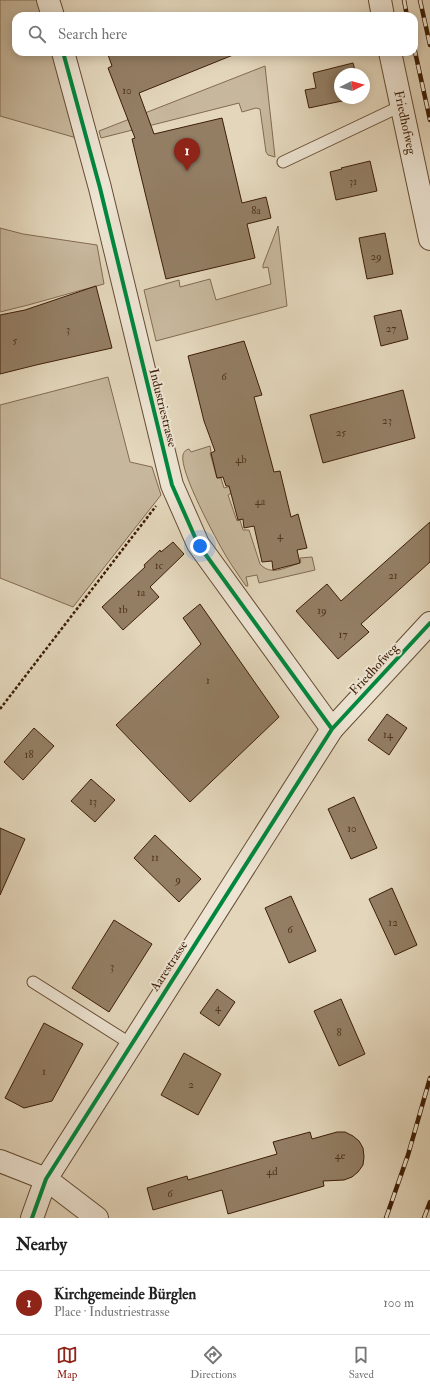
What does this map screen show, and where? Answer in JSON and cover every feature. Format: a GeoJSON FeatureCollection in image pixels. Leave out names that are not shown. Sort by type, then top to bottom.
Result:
{"type":"FeatureCollection","features":[{"type":"Feature","properties":{"kind":"street"},"geometry":{"type":"LineString","coordinates":[[48,0],[52,12]]}},
{"type":"Feature","properties":{"kind":"street"},"geometry":{"type":"LineString","coordinates":[[380,0],[382,12]]}},
{"type":"Feature","properties":{"kind":"street","name":"Industriestrasse"},"geometry":{"type":"LineString","coordinates":[[64,56],[100,188],[172,485],[198,544],[332,729]]}},
{"type":"Feature","properties":{"kind":"street","name":"Friedhofweg"},"geometry":{"type":"LineString","coordinates":[[391,56],[430,239]]}},
{"type":"Feature","properties":{"kind":"street","name":"Friedhofweg"},"geometry":{"type":"LineString","coordinates":[[332,729],[430,623]]}},
{"type":"Feature","properties":{"kind":"street","name":"Aarestrasse"},"geometry":{"type":"LineString","coordinates":[[32,1218],[46,1179],[332,729]]}},
{"type":"Feature","properties":{"kind":"street"},"geometry":{"type":"LineString","coordinates":[[0,1160],[46,1179],[97,1218]]}},
{"type":"Feature","properties":{"kind":"lane"},"geometry":{"type":"LineString","coordinates":[[283,162],[401,106]]}},
{"type":"Feature","properties":{"kind":"lane"},"geometry":{"type":"LineString","coordinates":[[33,982],[131,1044]]}},
{"type":"Feature","properties":{"kind":"path"},"geometry":{"type":"LineString","coordinates":[[0,709],[172,485]]}},
{"type":"Feature","properties":{"kind":"shaded area"},"geometry":{"type":"Polygon","coordinates":[[[0,0],[48,0],[52,12],[12,12],[12,56],[64,56],[87,141],[0,116],[0,0]]]}},
{"type":"Feature","properties":{"kind":"shaded area"},"geometry":{"type":"Polygon","coordinates":[[[265,66],[275,157],[268,155],[266,152],[260,109],[256,108],[242,112],[239,103],[101,138],[99,131],[265,66]]]}},
{"type":"Feature","properties":{"kind":"shaded area"},"geometry":{"type":"Polygon","coordinates":[[[278,226],[287,306],[156,341],[144,290],[179,280],[180,287],[210,279],[216,300],[271,284],[268,267],[263,268],[263,265],[278,226]]]}},
{"type":"Feature","properties":{"kind":"shaded area"},"geometry":{"type":"Polygon","coordinates":[[[0,228],[23,234],[97,245],[104,284],[0,312],[0,228]]]}},
{"type":"Feature","properties":{"kind":"shaded area"},"geometry":{"type":"Polygon","coordinates":[[[108,377],[130,462],[152,467],[161,495],[73,607],[0,578],[0,405],[108,377]]]}},
{"type":"Feature","properties":{"kind":"shaded area"},"geometry":{"type":"Polygon","coordinates":[[[210,446],[210,453],[217,478],[221,478],[224,488],[231,486],[232,493],[228,495],[237,521],[240,520],[243,530],[249,530],[260,564],[269,570],[278,570],[301,562],[300,558],[312,557],[315,570],[259,583],[257,575],[246,577],[248,586],[246,586],[226,556],[207,521],[192,490],[183,463],[183,455],[186,450],[189,449],[191,452],[210,446]]]}},
{"type":"Feature","properties":{"kind":"building"},"geometry":{"type":"Polygon","coordinates":[[[108,56],[231,56],[139,93],[154,134],[222,118],[242,203],[266,197],[271,218],[247,224],[255,258],[166,279],[132,139],[135,138],[108,68],[112,66],[108,56]]]}},
{"type":"Feature","properties":{"kind":"building"},"geometry":{"type":"Polygon","coordinates":[[[353,63],[354,68],[334,68],[334,103],[309,108],[305,90],[316,88],[313,73],[353,63]]]}},
{"type":"Feature","properties":{"kind":"building"},"geometry":{"type":"Polygon","coordinates":[[[370,161],[377,191],[336,200],[330,172],[370,161]]]}},
{"type":"Feature","properties":{"kind":"building"},"geometry":{"type":"Polygon","coordinates":[[[385,233],[393,274],[367,279],[359,238],[385,233]]]}},
{"type":"Feature","properties":{"kind":"building"},"geometry":{"type":"Polygon","coordinates":[[[96,286],[112,348],[0,374],[0,315],[25,310],[96,286]]]}},
{"type":"Feature","properties":{"kind":"building"},"geometry":{"type":"Polygon","coordinates":[[[401,310],[408,339],[381,346],[374,316],[401,310]]]}},
{"type":"Feature","properties":{"kind":"building"},"geometry":{"type":"Polygon","coordinates":[[[244,341],[262,395],[254,397],[274,472],[280,471],[291,517],[298,514],[307,548],[297,550],[300,563],[273,570],[272,561],[262,562],[254,526],[244,528],[243,519],[238,520],[229,486],[226,486],[223,477],[217,478],[211,453],[215,451],[204,421],[188,356],[244,341]]]}},
{"type":"Feature","properties":{"kind":"building"},"geometry":{"type":"Polygon","coordinates":[[[403,390],[415,438],[323,463],[310,415],[403,390]]]}},
{"type":"Feature","properties":{"kind":"building"},"geometry":{"type":"Polygon","coordinates":[[[430,522],[430,562],[361,624],[369,632],[338,659],[296,611],[327,584],[341,601],[430,522]]]}},
{"type":"Feature","properties":{"kind":"building"},"geometry":{"type":"Polygon","coordinates":[[[173,542],[184,554],[150,587],[159,597],[123,630],[102,607],[145,567],[144,565],[160,550],[161,552],[173,542]]]}},
{"type":"Feature","properties":{"kind":"building"},"geometry":{"type":"Polygon","coordinates":[[[200,604],[279,717],[190,802],[116,725],[201,644],[183,618],[200,604]]]}},
{"type":"Feature","properties":{"kind":"building"},"geometry":{"type":"Polygon","coordinates":[[[387,714],[407,728],[389,755],[368,740],[387,714]]]}},
{"type":"Feature","properties":{"kind":"building"},"geometry":{"type":"Polygon","coordinates":[[[34,728],[54,746],[23,780],[4,762],[34,728]]]}},
{"type":"Feature","properties":{"kind":"building"},"geometry":{"type":"Polygon","coordinates":[[[91,779],[115,800],[95,822],[71,801],[91,779]]]}},
{"type":"Feature","properties":{"kind":"building"},"geometry":{"type":"Polygon","coordinates":[[[354,797],[377,848],[351,859],[328,809],[354,797]]]}},
{"type":"Feature","properties":{"kind":"building"},"geometry":{"type":"Polygon","coordinates":[[[0,828],[25,839],[0,895],[0,828]]]}},
{"type":"Feature","properties":{"kind":"building"},"geometry":{"type":"Polygon","coordinates":[[[155,835],[201,879],[179,902],[134,858],[155,835]]]}},
{"type":"Feature","properties":{"kind":"building"},"geometry":{"type":"Polygon","coordinates":[[[392,888],[417,945],[395,955],[369,899],[392,888]]]}},
{"type":"Feature","properties":{"kind":"building"},"geometry":{"type":"Polygon","coordinates":[[[291,896],[316,951],[289,963],[265,908],[291,896]]]}},
{"type":"Feature","properties":{"kind":"building"},"geometry":{"type":"Polygon","coordinates":[[[114,920],[152,944],[109,1012],[72,988],[114,920]]]}},
{"type":"Feature","properties":{"kind":"building"},"geometry":{"type":"Polygon","coordinates":[[[217,989],[235,1002],[219,1026],[200,1013],[217,989]]]}},
{"type":"Feature","properties":{"kind":"building"},"geometry":{"type":"Polygon","coordinates":[[[341,999],[365,1054],[339,1066],[314,1011],[341,999]]]}},
{"type":"Feature","properties":{"kind":"building"},"geometry":{"type":"Polygon","coordinates":[[[44,1023],[83,1044],[52,1101],[24,1108],[5,1098],[44,1023]]]}},
{"type":"Feature","properties":{"kind":"building"},"geometry":{"type":"Polygon","coordinates":[[[184,1053],[221,1074],[198,1115],[161,1095],[184,1053]]]}},
{"type":"Feature","properties":{"kind":"building"},"geometry":{"type":"Polygon","coordinates":[[[310,1132],[312,1139],[337,1132],[345,1132],[359,1141],[363,1148],[364,1157],[363,1165],[358,1172],[352,1177],[344,1180],[323,1181],[324,1186],[228,1214],[222,1190],[153,1210],[147,1188],[187,1176],[188,1180],[277,1154],[273,1142],[310,1132]]]}},
{"type":"Feature","properties":{"kind":"railway"},"geometry":{"type":"LineString","coordinates":[[404,0],[406,12]]}},
{"type":"Feature","properties":{"kind":"railway"},"geometry":{"type":"LineString","coordinates":[[420,0],[430,45]]}},
{"type":"Feature","properties":{"kind":"railway"},"geometry":{"type":"LineString","coordinates":[[416,56],[430,120]]}},
{"type":"Feature","properties":{"kind":"railway"},"geometry":{"type":"LineString","coordinates":[[386,1218],[408,1155],[430,1078]]}},
{"type":"Feature","properties":{"kind":"railway"},"geometry":{"type":"LineString","coordinates":[[424,1218],[430,1202]]}},
{"type":"Feature","properties":{"kind":"cycle path"},"geometry":{"type":"LineString","coordinates":[[64,56],[100,188],[172,485],[198,544],[332,729]]}},
{"type":"Feature","properties":{"kind":"cycle path"},"geometry":{"type":"LineString","coordinates":[[32,1218],[46,1179],[332,729],[430,623]]}},
{"type":"Feature","properties":{"kind":"place","name":"Kirchgemeinde Bürglen"},"geometry":{"type":"Point","coordinates":[187,171]}}]}
